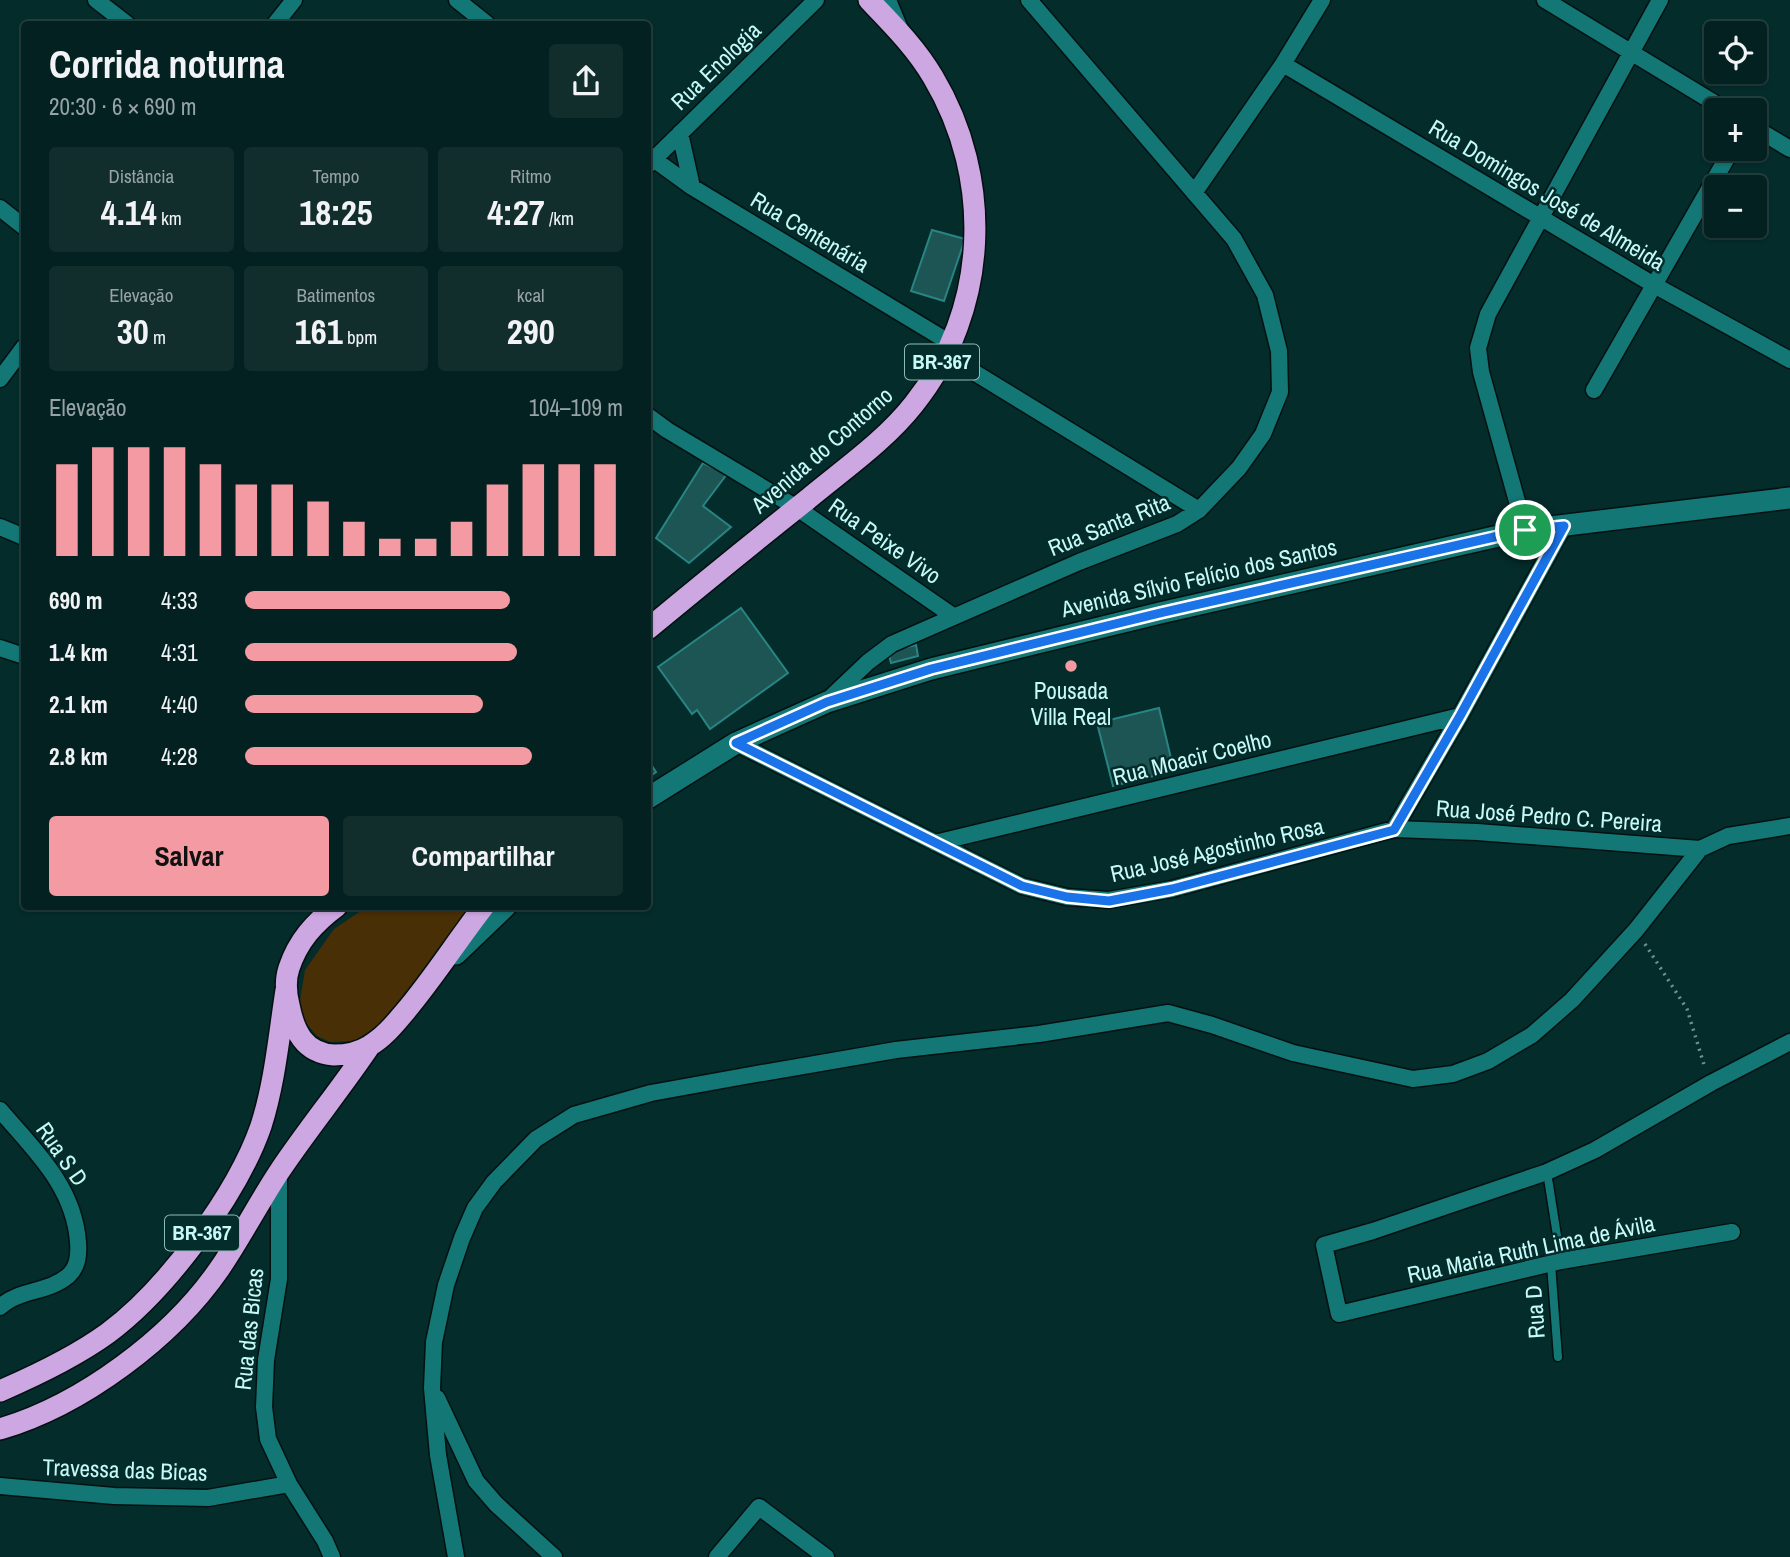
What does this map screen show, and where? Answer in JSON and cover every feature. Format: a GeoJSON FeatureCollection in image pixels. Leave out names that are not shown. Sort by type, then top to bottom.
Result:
{"type":"FeatureCollection","features":[{"type":"Feature","properties":{"kind":"highway","name":"Avenida do Contorno"},"geometry":{"type":"LineString","coordinates":[[651,627],[889,431],[913,405],[949,349],[971,279],[976,240],[973,183],[962,138],[933,76],[902,35],[869,0]]}},
{"type":"Feature","properties":{"kind":"highway","name":"BR-367"},"geometry":{"type":"LineString","coordinates":[[0,1391],[38,1374],[108,1333],[158,1287],[208,1224],[233,1186],[260,1127],[273,1079],[288,970],[298,946],[310,929],[332,910]]}},
{"type":"Feature","properties":{"kind":"highway","name":"BR-367"},"geometry":{"type":"LineString","coordinates":[[0,1429],[74,1397],[122,1367],[176,1319],[218,1270],[279,1172],[369,1047],[388,1031],[428,983],[481,910]]}},
{"type":"Feature","properties":{"kind":"highway","name":"BR-367"},"geometry":{"type":"LineString","coordinates":[[286,990],[292,1025],[302,1041],[313,1050],[347,1055],[369,1047]]}},
{"type":"Feature","properties":{"kind":"main road","name":"Avenida Sílvio Felício dos Santos"},"geometry":{"type":"LineString","coordinates":[[651,796],[736,743],[827,702],[931,669],[1173,610],[1525,530],[1790,498]]}},
{"type":"Feature","properties":{"kind":"main road"},"geometry":{"type":"LineString","coordinates":[[428,983],[502,910]]}},
{"type":"Feature","properties":{"kind":"street"},"geometry":{"type":"LineString","coordinates":[[96,0],[123,21]]}},
{"type":"Feature","properties":{"kind":"street"},"geometry":{"type":"LineString","coordinates":[[277,21],[294,0]]}},
{"type":"Feature","properties":{"kind":"street"},"geometry":{"type":"LineString","coordinates":[[457,0],[483,21]]}},
{"type":"Feature","properties":{"kind":"street","name":"Rua Enologia"},"geometry":{"type":"LineString","coordinates":[[651,158],[816,0]]}},
{"type":"Feature","properties":{"kind":"street","name":"Avenida do Contorno"},"geometry":{"type":"LineString","coordinates":[[888,0],[902,35]]}},
{"type":"Feature","properties":{"kind":"street","name":"Rua Santa Rita"},"geometry":{"type":"LineString","coordinates":[[827,702],[868,662],[892,644],[1079,562],[1177,524],[1199,510],[1239,468],[1263,434],[1280,392],[1279,351],[1265,295],[1234,239],[1029,0]]}},
{"type":"Feature","properties":{"kind":"street"},"geometry":{"type":"LineString","coordinates":[[1195,193],[1283,64],[1322,0]]}},
{"type":"Feature","properties":{"kind":"street"},"geometry":{"type":"LineString","coordinates":[[1545,0],[1707,98]]}},
{"type":"Feature","properties":{"kind":"street"},"geometry":{"type":"LineString","coordinates":[[1525,530],[1481,372],[1478,348],[1488,314],[1660,0]]}},
{"type":"Feature","properties":{"kind":"street","name":"Rua Domingos José de Almeida"},"geometry":{"type":"LineString","coordinates":[[1283,64],[1654,285],[1790,360]]}},
{"type":"Feature","properties":{"kind":"street"},"geometry":{"type":"LineString","coordinates":[[680,133],[692,187]]}},
{"type":"Feature","properties":{"kind":"street"},"geometry":{"type":"LineString","coordinates":[[1767,135],[1790,149]]}},
{"type":"Feature","properties":{"kind":"street","name":"Rua Centenária"},"geometry":{"type":"LineString","coordinates":[[651,161],[1199,510]]}},
{"type":"Feature","properties":{"kind":"street"},"geometry":{"type":"LineString","coordinates":[[1594,390],[1725,161]]}},
{"type":"Feature","properties":{"kind":"street"},"geometry":{"type":"LineString","coordinates":[[0,208],[21,225]]}},
{"type":"Feature","properties":{"kind":"street"},"geometry":{"type":"LineString","coordinates":[[0,379],[21,351]]}},
{"type":"Feature","properties":{"kind":"street","name":"Rua Peixe Vivo"},"geometry":{"type":"LineString","coordinates":[[651,418],[797,508],[953,616]]}},
{"type":"Feature","properties":{"kind":"street"},"geometry":{"type":"LineString","coordinates":[[1394,830],[1564,526]]}},
{"type":"Feature","properties":{"kind":"street"},"geometry":{"type":"LineString","coordinates":[[0,527],[21,536]]}},
{"type":"Feature","properties":{"kind":"street"},"geometry":{"type":"LineString","coordinates":[[0,648],[21,655]]}},
{"type":"Feature","properties":{"kind":"street","name":"Rua Moacir Coelho"},"geometry":{"type":"LineString","coordinates":[[934,843],[1460,716]]}},
{"type":"Feature","properties":{"kind":"street","name":"Rua José Agostinho Rosa"},"geometry":{"type":"LineString","coordinates":[[736,743],[1022,886],[1067,897],[1109,901],[1172,889],[1394,830]]}},
{"type":"Feature","properties":{"kind":"street"},"geometry":{"type":"LineString","coordinates":[[456,1557],[438,1455],[432,1388],[434,1342],[446,1286],[475,1208],[494,1182],[536,1139],[574,1115],[652,1093],[896,1050],[1039,1034],[1168,1013],[1307,1056],[1413,1079],[1453,1074],[1488,1061],[1532,1035],[1572,1000],[1636,930],[1700,849],[1728,836],[1790,826]]}},
{"type":"Feature","properties":{"kind":"street","name":"Rua José Pedro C. Pereira"},"geometry":{"type":"LineString","coordinates":[[1394,830],[1477,832],[1700,849]]}},
{"type":"Feature","properties":{"kind":"street"},"geometry":{"type":"LineString","coordinates":[[1547,1172],[1595,1150],[1711,1083],[1790,1042]]}},
{"type":"Feature","properties":{"kind":"street","name":"Rua S D"},"geometry":{"type":"LineString","coordinates":[[0,1110],[51,1170],[67,1194],[77,1223],[79,1258],[70,1274],[55,1285],[9,1299],[0,1307]]}},
{"type":"Feature","properties":{"kind":"street","name":"Rua das Bicas"},"geometry":{"type":"LineString","coordinates":[[279,1172],[279,1279],[266,1360],[264,1407],[268,1439],[289,1484],[326,1541],[332,1557]]}},
{"type":"Feature","properties":{"kind":"street","name":"Rua Maria Ruth Lima de Ávila"},"geometry":{"type":"LineString","coordinates":[[1547,1172],[1324,1245],[1339,1314],[1556,1263],[1732,1232]]}},
{"type":"Feature","properties":{"kind":"street"},"geometry":{"type":"LineString","coordinates":[[432,1388],[476,1481],[496,1504],[554,1557]]}},
{"type":"Feature","properties":{"kind":"street","name":"Travessa das Bicas"},"geometry":{"type":"LineString","coordinates":[[0,1486],[114,1496],[208,1498],[289,1484]]}},
{"type":"Feature","properties":{"kind":"street"},"geometry":{"type":"LineString","coordinates":[[717,1557],[759,1507],[826,1557]]}},
{"type":"Feature","properties":{"kind":"lane","name":"Rua D"},"geometry":{"type":"LineString","coordinates":[[1547,1172],[1556,1263],[1558,1357]]}},
{"type":"Feature","properties":{"kind":"path"},"geometry":{"type":"LineString","coordinates":[[1636,930],[1687,1009],[1711,1083]]}},
{"type":"Feature","properties":{"kind":"shaded area"},"geometry":{"type":"Polygon","coordinates":[[[362,910],[472,910],[385,1021],[355,1041],[330,1042],[317,1036],[306,1023],[299,1007],[305,970],[334,929],[362,910]]]}},
{"type":"Feature","properties":{"kind":"building"},"geometry":{"type":"Polygon","coordinates":[[[932,230],[965,239],[944,301],[911,291],[932,230]]]}},
{"type":"Feature","properties":{"kind":"building"},"geometry":{"type":"Polygon","coordinates":[[[703,463],[727,474],[703,506],[731,527],[689,563],[656,538],[703,463]]]}},
{"type":"Feature","properties":{"kind":"building"},"geometry":{"type":"Polygon","coordinates":[[[741,608],[788,673],[710,729],[697,710],[692,714],[658,667],[741,608]]]}},
{"type":"Feature","properties":{"kind":"building"},"geometry":{"type":"Polygon","coordinates":[[[916,645],[918,656],[891,663],[888,651],[916,645]]]}},
{"type":"Feature","properties":{"kind":"building"},"geometry":{"type":"Polygon","coordinates":[[[1159,708],[1174,771],[1113,786],[1097,723],[1159,708]]]}},
{"type":"Feature","properties":{"kind":"place","name":"Pousada Villa Real"},"geometry":{"type":"Point","coordinates":[1071,666]}},
{"type":"Feature","properties":{"kind":"route"},"geometry":{"type":"LineString","coordinates":[[1564,526],[1394,830],[1172,889],[1109,901],[1067,897],[1022,886],[736,743],[827,702],[931,669],[1160,613],[1525,530],[1564,526]]}}]}
